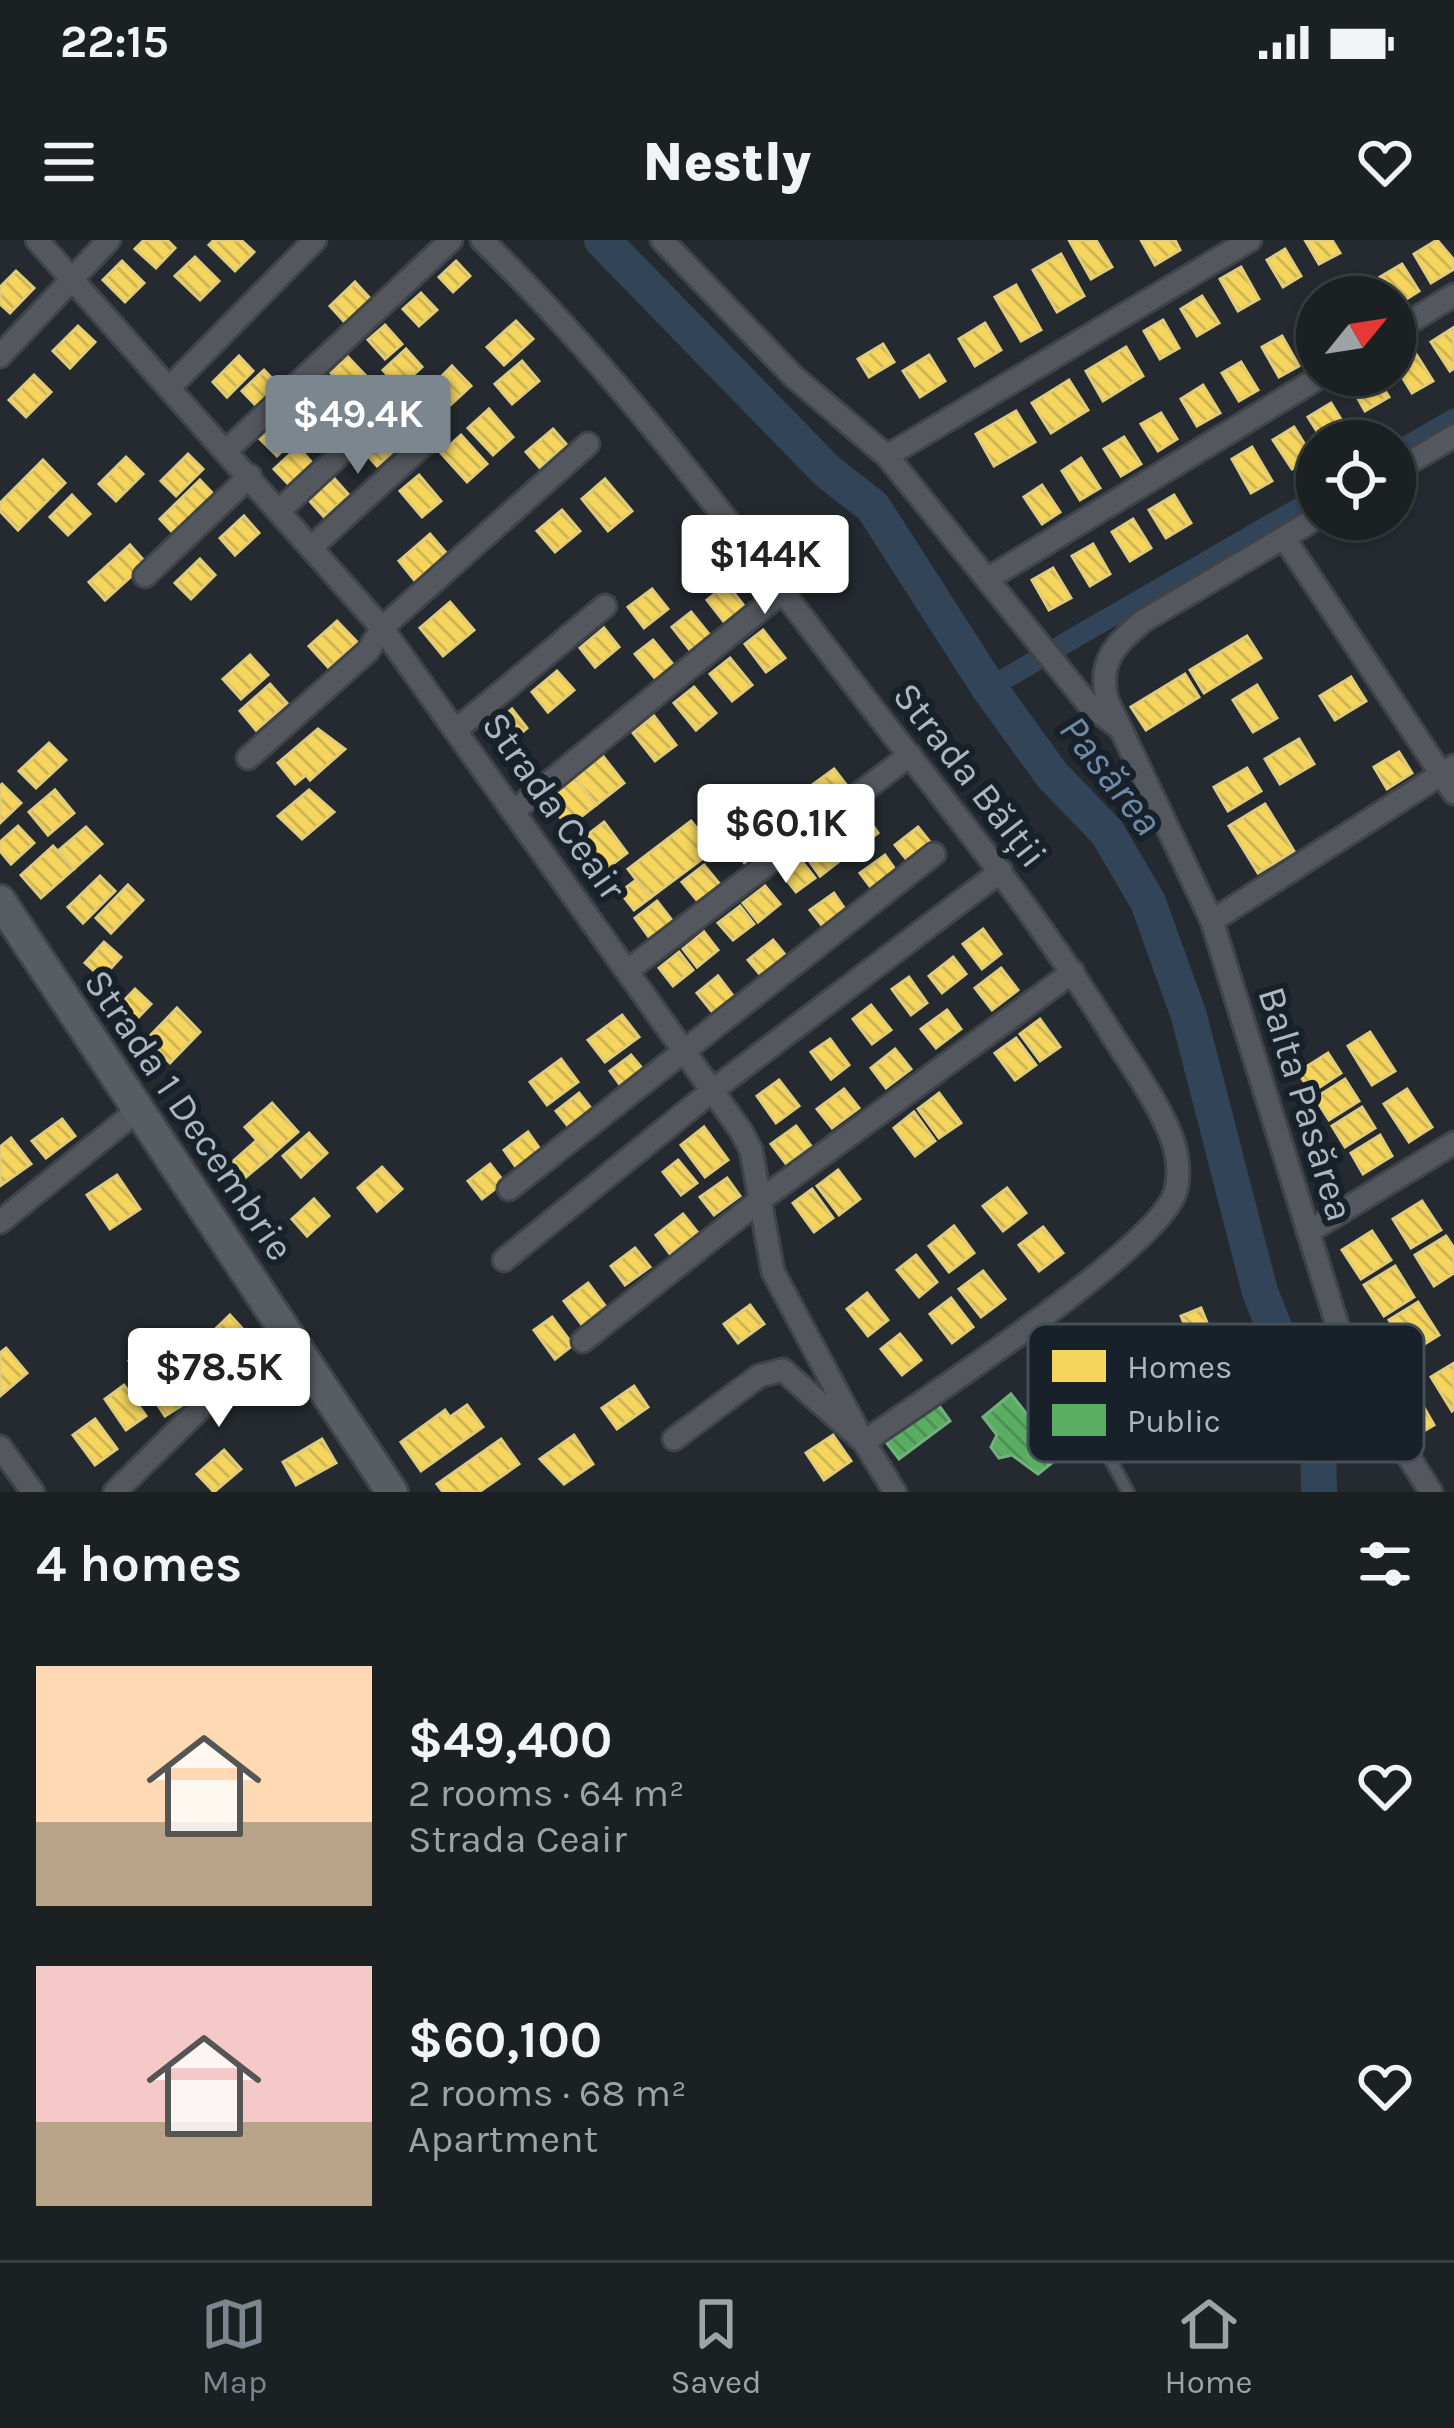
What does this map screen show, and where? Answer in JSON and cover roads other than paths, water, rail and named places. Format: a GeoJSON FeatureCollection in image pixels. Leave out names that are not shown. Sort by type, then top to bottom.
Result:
{"type":"FeatureCollection","features":[{"type":"Feature","properties":{"kind":"main road","name":"Strada 1 Decembrie"},"geometry":{"type":"LineString","coordinates":[[0,901],[392,1492]]}},
{"type":"Feature","properties":{"kind":"street","name":"Strada Ceair"},"geometry":{"type":"LineString","coordinates":[[38,240],[382,628],[713,1090],[752,1150],[773,1273],[864,1442]]}},
{"type":"Feature","properties":{"kind":"street"},"geometry":{"type":"LineString","coordinates":[[0,356],[109,240]]}},
{"type":"Feature","properties":{"kind":"street"},"geometry":{"type":"LineString","coordinates":[[171,386],[314,240]]}},
{"type":"Feature","properties":{"kind":"street"},"geometry":{"type":"LineString","coordinates":[[227,450],[451,240]]}},
{"type":"Feature","properties":{"kind":"street","name":"Strada Bălții"},"geometry":{"type":"LineString","coordinates":[[482,240],[543,300],[782,592],[1001,872],[1073,971],[1170,1133],[1178,1165],[1176,1191],[1157,1220],[1037,1322]]}},
{"type":"Feature","properties":{"kind":"street","name":"Balta Pasărea"},"geometry":{"type":"LineString","coordinates":[[662,240],[794,377],[887,456],[1089,705],[1123,731]]}},
{"type":"Feature","properties":{"kind":"street"},"geometry":{"type":"LineString","coordinates":[[887,456],[1250,240]]}},
{"type":"Feature","properties":{"kind":"street"},"geometry":{"type":"LineString","coordinates":[[1416,318],[1454,295]]}},
{"type":"Feature","properties":{"kind":"street"},"geometry":{"type":"LineString","coordinates":[[989,578],[1296,391]]}},
{"type":"Feature","properties":{"kind":"street"},"geometry":{"type":"LineString","coordinates":[[280,510],[396,402]]}},
{"type":"Feature","properties":{"kind":"street"},"geometry":{"type":"LineString","coordinates":[[313,546],[434,435]]}},
{"type":"Feature","properties":{"kind":"street"},"geometry":{"type":"LineString","coordinates":[[1416,459],[1454,436]]}},
{"type":"Feature","properties":{"kind":"street"},"geometry":{"type":"LineString","coordinates":[[248,758],[368,651],[382,628],[588,445]]}},
{"type":"Feature","properties":{"kind":"street"},"geometry":{"type":"LineString","coordinates":[[145,576],[250,476]]}},
{"type":"Feature","properties":{"kind":"street"},"geometry":{"type":"LineString","coordinates":[[1213,920],[1450,778],[1284,538],[1296,531]]}},
{"type":"Feature","properties":{"kind":"street","name":"Balta Pasărea"},"geometry":{"type":"LineString","coordinates":[[1284,538],[1143,621],[1118,641],[1102,678],[1213,920],[1337,1324]]}},
{"type":"Feature","properties":{"kind":"street"},"geometry":{"type":"LineString","coordinates":[[514,812],[782,592]]}},
{"type":"Feature","properties":{"kind":"street"},"geometry":{"type":"LineString","coordinates":[[455,730],[605,606]]}},
{"type":"Feature","properties":{"kind":"street"},"geometry":{"type":"LineString","coordinates":[[627,971],[910,755]]}},
{"type":"Feature","properties":{"kind":"street"},"geometry":{"type":"LineString","coordinates":[[509,1189],[934,854]]}},
{"type":"Feature","properties":{"kind":"street"},"geometry":{"type":"LineString","coordinates":[[504,1260],[713,1090],[1001,872]]}},
{"type":"Feature","properties":{"kind":"street"},"geometry":{"type":"LineString","coordinates":[[583,1340],[759,1202],[1073,971]]}},
{"type":"Feature","properties":{"kind":"street"},"geometry":{"type":"LineString","coordinates":[[0,1222],[138,1110]]}},
{"type":"Feature","properties":{"kind":"street"},"geometry":{"type":"LineString","coordinates":[[1309,1232],[1454,1143]]}},
{"type":"Feature","properties":{"kind":"street"},"geometry":{"type":"LineString","coordinates":[[115,1492],[283,1327]]}},
{"type":"Feature","properties":{"kind":"street"},"geometry":{"type":"LineString","coordinates":[[864,1442],[1028,1328]]}},
{"type":"Feature","properties":{"kind":"street"},"geometry":{"type":"LineString","coordinates":[[674,1439],[759,1376],[783,1370],[864,1442],[895,1492]]}},
{"type":"Feature","properties":{"kind":"street"},"geometry":{"type":"LineString","coordinates":[[0,1447],[33,1492]]}},
{"type":"Feature","properties":{"kind":"street","name":"Balta Pasărea"},"geometry":{"type":"LineString","coordinates":[[1412,1462],[1431,1492]]}},
{"type":"Feature","properties":{"kind":"lane"},"geometry":{"type":"LineString","coordinates":[[1112,1462],[1128,1492]]}},
{"type":"Feature","properties":{"kind":"waterway","name":"Pasărea"},"geometry":{"type":"LineString","coordinates":[[602,240],[827,471],[873,507],[989,688],[1052,775],[1107,832],[1148,902],[1189,1016],[1260,1292],[1273,1324]]}},
{"type":"Feature","properties":{"kind":"waterway"},"geometry":{"type":"LineString","coordinates":[[1416,441],[1454,419]]}},
{"type":"Feature","properties":{"kind":"waterway"},"geometry":{"type":"LineString","coordinates":[[1062,645],[1296,510]]}},
{"type":"Feature","properties":{"kind":"waterway"},"geometry":{"type":"LineString","coordinates":[[989,688],[1037,660]]}},
{"type":"Feature","properties":{"kind":"waterway","name":"Pasărea"},"geometry":{"type":"LineString","coordinates":[[1318,1462],[1319,1492]]}}]}
